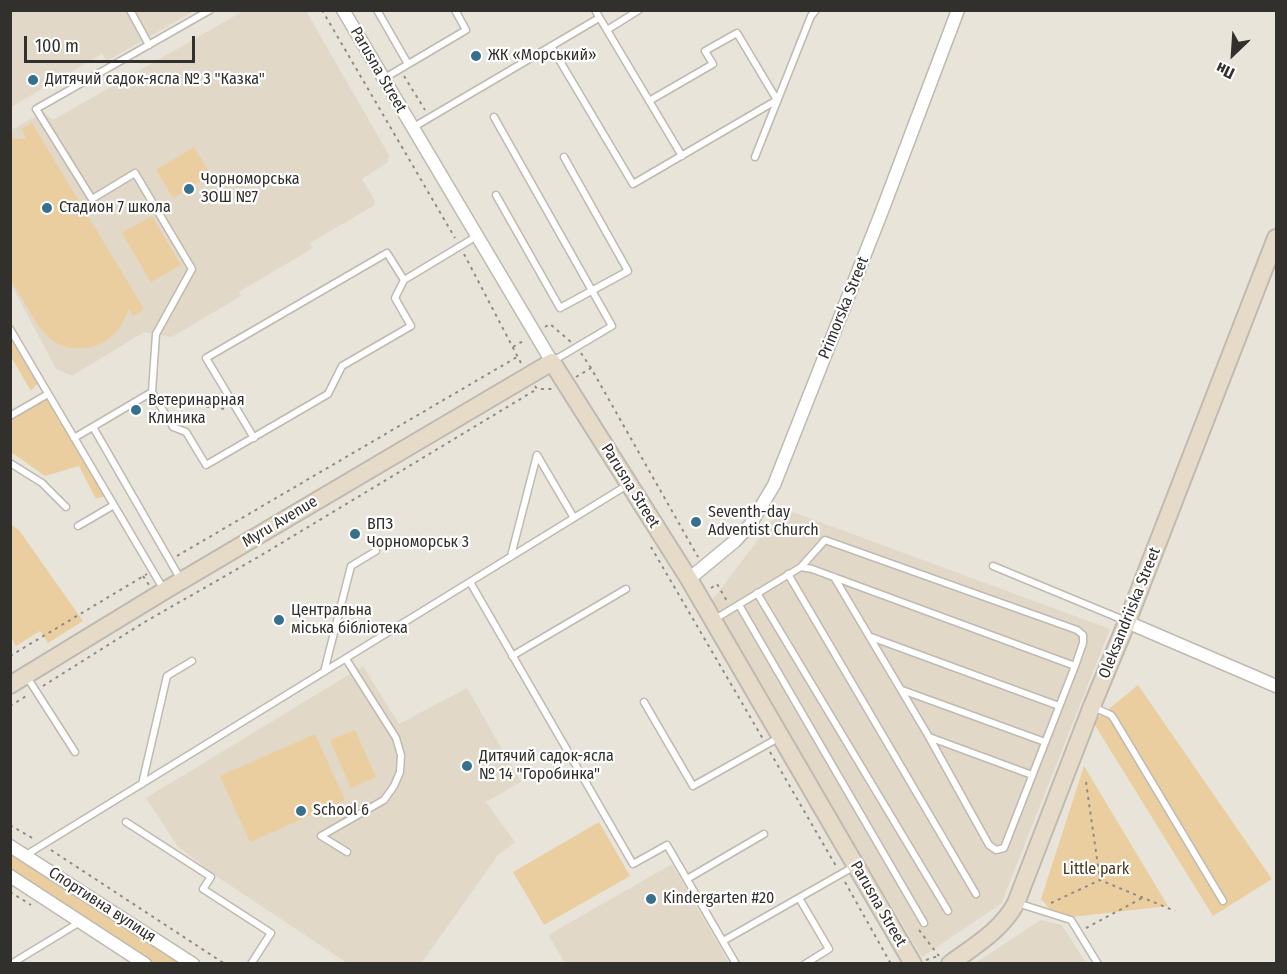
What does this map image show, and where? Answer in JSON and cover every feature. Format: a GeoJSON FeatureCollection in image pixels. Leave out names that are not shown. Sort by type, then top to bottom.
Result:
{"type":"FeatureCollection","features":[{"type":"Feature","properties":{"kind":"street","name":"Parusna Street"},"geometry":{"type":"LineString","coordinates":[[343,10],[552,362],[689,579],[713,620],[773,740],[848,870],[917,962]]}},
{"type":"Feature","properties":{"kind":"street","name":"Primorska Street"},"geometry":{"type":"LineString","coordinates":[[689,579],[735,541],[750,525],[774,485],[958,10]]}},
{"type":"Feature","properties":{"kind":"street","name":"Oleksandriiska Street"},"geometry":{"type":"LineString","coordinates":[[950,963],[1000,926],[1009,917],[1016,903],[1276,238]]}},
{"type":"Feature","properties":{"kind":"street","name":"Myru Avenue"},"geometry":{"type":"LineString","coordinates":[[10,685],[181,581],[533,382],[552,362]]}},
{"type":"Feature","properties":{"kind":"street"},"geometry":{"type":"LineString","coordinates":[[1127,622],[1276,686]]}},
{"type":"Feature","properties":{"kind":"street","name":"Спортивна вулиця"},"geometry":{"type":"LineString","coordinates":[[10,846],[193,963]]}},
{"type":"Feature","properties":{"kind":"street","name":"Спортивна вулиця"},"geometry":{"type":"LineString","coordinates":[[10,876],[145,963]]}},
{"type":"Feature","properties":{"kind":"lane"},"geometry":{"type":"LineString","coordinates":[[130,10],[149,45]]}},
{"type":"Feature","properties":{"kind":"lane"},"geometry":{"type":"LineString","coordinates":[[210,10],[36,110],[92,199],[135,173],[192,269],[156,334],[152,392],[173,427],[186,432],[206,465],[328,394],[342,366],[411,326],[395,298],[404,280],[477,236]]}},
{"type":"Feature","properties":{"kind":"lane"},"geometry":{"type":"LineString","coordinates":[[376,10],[408,64]]}},
{"type":"Feature","properties":{"kind":"lane"},"geometry":{"type":"LineString","coordinates":[[383,79],[466,30],[455,10]]}},
{"type":"Feature","properties":{"kind":"lane"},"geometry":{"type":"LineString","coordinates":[[595,10],[682,156]]}},
{"type":"Feature","properties":{"kind":"lane"},"geometry":{"type":"LineString","coordinates":[[607,30],[639,10]]}},
{"type":"Feature","properties":{"kind":"lane"},"geometry":{"type":"LineString","coordinates":[[754,157],[811,12]]}},
{"type":"Feature","properties":{"kind":"lane"},"geometry":{"type":"LineString","coordinates":[[412,128],[599,18]]}},
{"type":"Feature","properties":{"kind":"lane"},"geometry":{"type":"LineString","coordinates":[[649,101],[712,64],[705,51],[737,33],[777,100]]}},
{"type":"Feature","properties":{"kind":"lane"},"geometry":{"type":"LineString","coordinates":[[551,46],[633,184],[777,100]]}},
{"type":"Feature","properties":{"kind":"lane"},"geometry":{"type":"LineString","coordinates":[[494,117],[612,326],[552,362]]}},
{"type":"Feature","properties":{"kind":"lane"},"geometry":{"type":"LineString","coordinates":[[496,195],[560,308],[628,271],[564,157]]}},
{"type":"Feature","properties":{"kind":"lane"},"geometry":{"type":"LineString","coordinates":[[254,438],[206,358],[387,253],[404,280]]}},
{"type":"Feature","properties":{"kind":"lane"},"geometry":{"type":"LineString","coordinates":[[10,329],[164,591]]}},
{"type":"Feature","properties":{"kind":"lane"},"geometry":{"type":"LineString","coordinates":[[74,438],[152,392]]}},
{"type":"Feature","properties":{"kind":"lane"},"geometry":{"type":"LineString","coordinates":[[10,416],[48,394]]}},
{"type":"Feature","properties":{"kind":"lane"},"geometry":{"type":"LineString","coordinates":[[93,427],[181,581]]}},
{"type":"Feature","properties":{"kind":"lane"},"geometry":{"type":"LineString","coordinates":[[511,557],[537,455],[574,518]]}},
{"type":"Feature","properties":{"kind":"lane"},"geometry":{"type":"LineString","coordinates":[[10,463],[42,483],[66,507]]}},
{"type":"Feature","properties":{"kind":"lane"},"geometry":{"type":"LineString","coordinates":[[26,855],[630,484]]}},
{"type":"Feature","properties":{"kind":"lane"},"geometry":{"type":"LineString","coordinates":[[78,526],[114,505]]}},
{"type":"Feature","properties":{"kind":"lane"},"geometry":{"type":"LineString","coordinates":[[713,620],[801,567],[825,540],[1077,630],[1083,635],[1083,644],[1004,848],[996,850],[989,845],[902,690],[834,577]]}},
{"type":"Feature","properties":{"kind":"lane"},"geometry":{"type":"LineString","coordinates":[[323,672],[351,566],[376,551]]}},
{"type":"Feature","properties":{"kind":"lane"},"geometry":{"type":"LineString","coordinates":[[993,566],[1127,622]]}},
{"type":"Feature","properties":{"kind":"lane"},"geometry":{"type":"LineString","coordinates":[[801,567],[834,577],[1075,666]]}},
{"type":"Feature","properties":{"kind":"lane"},"geometry":{"type":"LineString","coordinates":[[788,574],[976,894]]}},
{"type":"Feature","properties":{"kind":"lane"},"geometry":{"type":"LineString","coordinates":[[470,582],[633,864],[667,844],[736,963]]}},
{"type":"Feature","properties":{"kind":"lane"},"geometry":{"type":"LineString","coordinates":[[512,656],[626,589]]}},
{"type":"Feature","properties":{"kind":"lane"},"geometry":{"type":"LineString","coordinates":[[757,592],[948,911]]}},
{"type":"Feature","properties":{"kind":"lane"},"geometry":{"type":"LineString","coordinates":[[739,604],[924,923]]}},
{"type":"Feature","properties":{"kind":"lane"},"geometry":{"type":"LineString","coordinates":[[871,637],[1059,706]]}},
{"type":"Feature","properties":{"kind":"lane"},"geometry":{"type":"LineString","coordinates":[[346,659],[396,738],[401,755],[400,771],[394,786],[384,800],[321,836],[347,852]]}},
{"type":"Feature","properties":{"kind":"lane"},"geometry":{"type":"LineString","coordinates":[[142,784],[167,676],[192,661]]}},
{"type":"Feature","properties":{"kind":"lane"},"geometry":{"type":"LineString","coordinates":[[26,675],[75,752]]}},
{"type":"Feature","properties":{"kind":"lane"},"geometry":{"type":"LineString","coordinates":[[902,690],[1045,742]]}},
{"type":"Feature","properties":{"kind":"lane"},"geometry":{"type":"LineString","coordinates":[[644,702],[693,786],[773,740]]}},
{"type":"Feature","properties":{"kind":"lane"},"geometry":{"type":"LineString","coordinates":[[1092,706],[1111,715],[1114,719],[1223,901]]}},
{"type":"Feature","properties":{"kind":"lane"},"geometry":{"type":"LineString","coordinates":[[929,737],[1032,775]]}},
{"type":"Feature","properties":{"kind":"lane"},"geometry":{"type":"LineString","coordinates":[[126,822],[211,877],[203,889],[271,933],[251,963]]}},
{"type":"Feature","properties":{"kind":"lane"},"geometry":{"type":"LineString","coordinates":[[687,879],[764,834]]}},
{"type":"Feature","properties":{"kind":"lane"},"geometry":{"type":"LineString","coordinates":[[723,941],[848,870]]}},
{"type":"Feature","properties":{"kind":"lane"},"geometry":{"type":"LineString","coordinates":[[799,898],[829,949],[805,963]]}},
{"type":"Feature","properties":{"kind":"lane"},"geometry":{"type":"LineString","coordinates":[[1016,903],[1071,920],[1098,963]]}},
{"type":"Feature","properties":{"kind":"lane"},"geometry":{"type":"LineString","coordinates":[[11,963],[81,922]]}},
{"type":"Feature","properties":{"kind":"path"},"geometry":{"type":"LineString","coordinates":[[322,10],[460,246],[533,382],[556,389],[591,368],[704,567]]}},
{"type":"Feature","properties":{"kind":"path"},"geometry":{"type":"LineString","coordinates":[[400,69],[429,118]]}},
{"type":"Feature","properties":{"kind":"path"},"geometry":{"type":"LineString","coordinates":[[170,560],[518,357]]}},
{"type":"Feature","properties":{"kind":"path"},"geometry":{"type":"LineString","coordinates":[[10,706],[143,623],[260,556],[533,382]]}},
{"type":"Feature","properties":{"kind":"path"},"geometry":{"type":"LineString","coordinates":[[157,401],[237,410]]}},
{"type":"Feature","properties":{"kind":"path"},"geometry":{"type":"LineString","coordinates":[[648,543],[773,740],[848,870],[891,963]]}},
{"type":"Feature","properties":{"kind":"path"},"geometry":{"type":"LineString","coordinates":[[10,656],[152,570]]}},
{"type":"Feature","properties":{"kind":"path"},"geometry":{"type":"LineString","coordinates":[[1086,782],[1100,880]]}},
{"type":"Feature","properties":{"kind":"path"},"geometry":{"type":"LineString","coordinates":[[10,825],[225,963]]}},
{"type":"Feature","properties":{"kind":"path"},"geometry":{"type":"LineString","coordinates":[[1037,910],[1100,880],[1175,911]]}},
{"type":"Feature","properties":{"kind":"path"},"geometry":{"type":"LineString","coordinates":[[1078,932],[1144,897]]}},
{"type":"Feature","properties":{"kind":"path"},"geometry":{"type":"LineString","coordinates":[[917,962],[939,956],[942,963]]}},
{"type":"Feature","properties":{"kind":"shaded area","name":"Дитячий садок-ясла № 3 \"Казка\""},"geometry":{"type":"Polygon","coordinates":[[[11,11],[194,11],[107,61],[102,54],[11,107],[11,11]]]}},
{"type":"Feature","properties":{"kind":"shaded area","name":"Чорноморська ЗОШ №7"},"geometry":{"type":"Polygon","coordinates":[[[243,11],[306,11],[389,155],[388,162],[362,179],[375,205],[310,243],[313,248],[239,292],[241,296],[172,337],[144,332],[72,376],[56,369],[11,284],[11,130],[44,112],[53,120],[243,11]]]}},
{"type":"Feature","properties":{"kind":"shaded area"},"geometry":{"type":"Polygon","coordinates":[[[782,508],[1110,629],[1001,904],[922,957],[710,603],[782,508]]]}},
{"type":"Feature","properties":{"kind":"shaded area","name":"School 6"},"geometry":{"type":"Polygon","coordinates":[[[363,666],[399,724],[467,688],[521,782],[486,802],[515,842],[498,855],[421,964],[347,963],[219,878],[178,847],[146,798],[363,666]]]}},
{"type":"Feature","properties":{"kind":"shaded area","name":"Kindergarten #20"},"geometry":{"type":"Polygon","coordinates":[[[672,864],[729,963],[565,963],[548,935],[672,864]]]}},
{"type":"Feature","properties":{"kind":"shaded area"},"geometry":{"type":"Polygon","coordinates":[[[1041,920],[1062,925],[1086,963],[975,963],[1041,920]]]}},
{"type":"Feature","properties":{"kind":"green space","name":"Стадион 7 школа"},"geometry":{"type":"Polygon","coordinates":[[[32,123],[144,309],[133,316],[129,309],[122,324],[112,336],[92,347],[71,348],[53,341],[34,318],[10,276],[11,138],[26,139],[22,129],[32,123]]]}},
{"type":"Feature","properties":{"kind":"green space"},"geometry":{"type":"Polygon","coordinates":[[[194,147],[211,175],[173,198],[156,170],[194,147]]]}},
{"type":"Feature","properties":{"kind":"green space"},"geometry":{"type":"Polygon","coordinates":[[[152,216],[181,265],[151,282],[122,233],[152,216]]]}},
{"type":"Feature","properties":{"kind":"green space"},"geometry":{"type":"Polygon","coordinates":[[[10,334],[38,383],[31,391],[11,357],[10,334]]]}},
{"type":"Feature","properties":{"kind":"green space"},"geometry":{"type":"Polygon","coordinates":[[[48,394],[108,495],[96,499],[79,466],[45,476],[11,452],[11,415],[48,394]]]}},
{"type":"Feature","properties":{"kind":"green space"},"geometry":{"type":"Polygon","coordinates":[[[10,524],[19,530],[83,621],[48,643],[40,631],[16,646],[11,637],[10,524]]]}},
{"type":"Feature","properties":{"kind":"green space"},"geometry":{"type":"Polygon","coordinates":[[[1138,685],[1272,879],[1213,916],[1093,722],[1138,685]]]}},
{"type":"Feature","properties":{"kind":"green space"},"geometry":{"type":"Polygon","coordinates":[[[355,730],[376,777],[351,788],[330,740],[355,730]]]}},
{"type":"Feature","properties":{"kind":"green space"},"geometry":{"type":"Polygon","coordinates":[[[315,734],[345,800],[250,842],[220,776],[315,734]]]}},
{"type":"Feature","properties":{"kind":"green space","name":"Little park"},"geometry":{"type":"Polygon","coordinates":[[[1084,766],[1168,906],[1072,917],[1052,911],[1041,899],[1084,766]]]}},
{"type":"Feature","properties":{"kind":"green space"},"geometry":{"type":"Polygon","coordinates":[[[599,822],[630,876],[544,925],[513,872],[599,822]]]}},
{"type":"Feature","properties":{"kind":"green space"},"geometry":{"type":"Polygon","coordinates":[[[10,850],[187,963],[153,963],[11,871],[10,850]]]}},
{"type":"Feature","properties":{"kind":"place","name":"ЖК «Морський»"},"geometry":{"type":"Point","coordinates":[476,56]}},
{"type":"Feature","properties":{"kind":"place","name":"Дитячий садок-ясла № 3 \"Казка\""},"geometry":{"type":"Point","coordinates":[33,80]}},
{"type":"Feature","properties":{"kind":"place","name":"Чорноморська ЗОШ №7"},"geometry":{"type":"Point","coordinates":[189,189]}},
{"type":"Feature","properties":{"kind":"place","name":"Стадион 7 школа"},"geometry":{"type":"Point","coordinates":[47,208]}},
{"type":"Feature","properties":{"kind":"place","name":"Ветеринарная Клиника"},"geometry":{"type":"Point","coordinates":[136,410]}},
{"type":"Feature","properties":{"kind":"place","name":"Seventh-day Adventist Church"},"geometry":{"type":"Point","coordinates":[696,522]}},
{"type":"Feature","properties":{"kind":"place","name":"ВПЗ Чорноморськ 3"},"geometry":{"type":"Point","coordinates":[355,534]}},
{"type":"Feature","properties":{"kind":"place","name":"Центральна міська бібліотека"},"geometry":{"type":"Point","coordinates":[279,620]}},
{"type":"Feature","properties":{"kind":"place","name":"Дитячий садок-ясла № 14 \"Горобинка\""},"geometry":{"type":"Point","coordinates":[467,766]}},
{"type":"Feature","properties":{"kind":"place","name":"School 6"},"geometry":{"type":"Point","coordinates":[301,811]}},
{"type":"Feature","properties":{"kind":"place","name":"Kindergarten #20"},"geometry":{"type":"Point","coordinates":[651,899]}}]}
